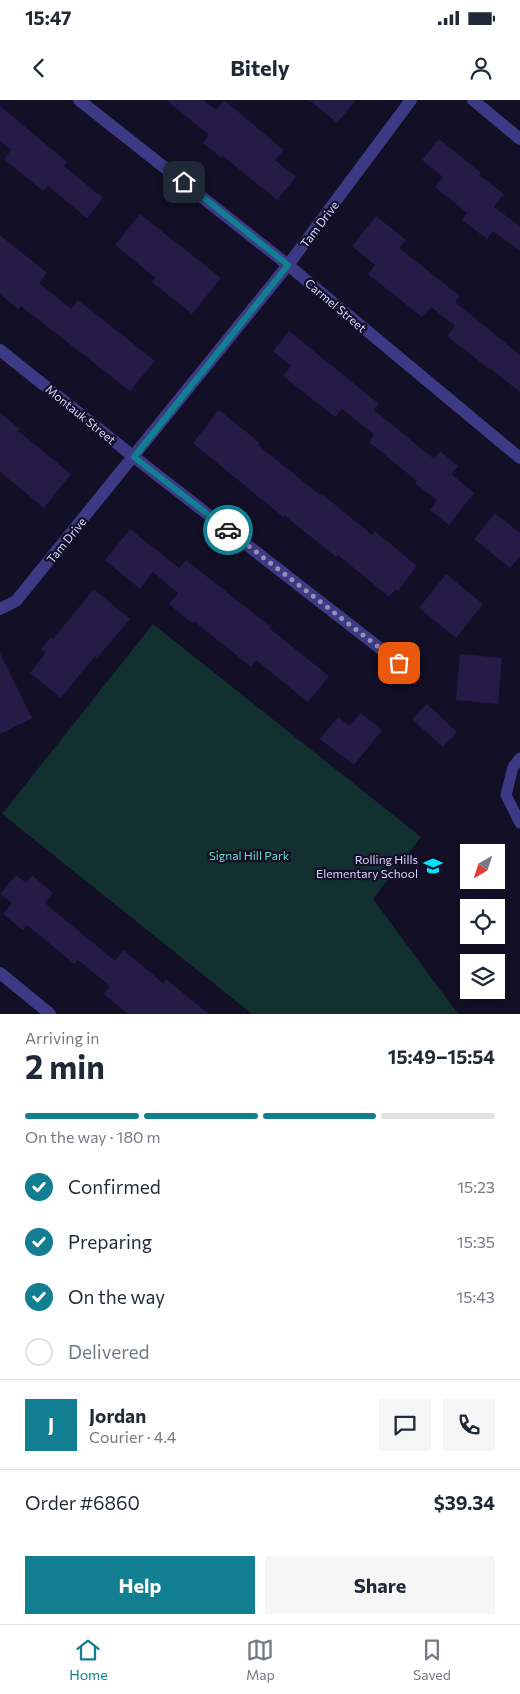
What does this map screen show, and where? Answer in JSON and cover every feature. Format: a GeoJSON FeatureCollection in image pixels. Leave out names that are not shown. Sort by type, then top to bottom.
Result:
{"type":"FeatureCollection","features":[{"type":"Feature","properties":{"kind":"street","name":"Carmel Street"},"geometry":{"type":"LineString","coordinates":[[79,100],[288,265],[520,458]]}},
{"type":"Feature","properties":{"kind":"street","name":"Tam Drive"},"geometry":{"type":"LineString","coordinates":[[0,609],[16,601],[134,457],[288,265],[411,100]]}},
{"type":"Feature","properties":{"kind":"street"},"geometry":{"type":"LineString","coordinates":[[473,100],[520,139]]}},
{"type":"Feature","properties":{"kind":"street","name":"Montauk Street"},"geometry":{"type":"LineString","coordinates":[[0,350],[399,663]]}},
{"type":"Feature","properties":{"kind":"street"},"geometry":{"type":"LineString","coordinates":[[0,973],[50,1014]]}},
{"type":"Feature","properties":{"kind":"lane"},"geometry":{"type":"LineString","coordinates":[[520,758],[513,767],[506,796],[520,823]]}},
{"type":"Feature","properties":{"kind":"green space","name":"Signal Hill Park"},"geometry":{"type":"Polygon","coordinates":[[[153,624],[421,837],[373,899],[458,1014],[252,1014],[2,814],[153,624]]]}},
{"type":"Feature","properties":{"kind":"building"},"geometry":{"type":"Polygon","coordinates":[[[166,100],[203,100],[216,110],[224,100],[284,150],[275,160],[296,177],[277,200],[223,156],[222,158],[203,143],[209,135],[166,100]]]}},
{"type":"Feature","properties":{"kind":"building"},"geometry":{"type":"Polygon","coordinates":[[[309,100],[356,100],[337,123],[309,100]]]}},
{"type":"Feature","properties":{"kind":"building"},"geometry":{"type":"Polygon","coordinates":[[[0,106],[67,162],[64,166],[103,198],[87,218],[48,186],[43,191],[4,159],[11,150],[0,141],[0,106]]]}},
{"type":"Feature","properties":{"kind":"building"},"geometry":{"type":"Polygon","coordinates":[[[439,139],[481,173],[479,175],[504,194],[494,207],[520,226],[520,251],[493,231],[487,239],[462,220],[467,213],[435,187],[443,177],[422,160],[439,139]]]}},
{"type":"Feature","properties":{"kind":"building"},"geometry":{"type":"Polygon","coordinates":[[[140,214],[221,278],[192,314],[152,282],[156,278],[115,245],[140,214]]]}},
{"type":"Feature","properties":{"kind":"building"},"geometry":{"type":"Polygon","coordinates":[[[376,216],[406,240],[399,248],[460,296],[455,302],[520,355],[520,392],[447,336],[455,326],[431,307],[422,317],[368,274],[375,265],[352,246],[376,216]]]}},
{"type":"Feature","properties":{"kind":"building"},"geometry":{"type":"Polygon","coordinates":[[[0,235],[47,273],[39,283],[71,309],[78,300],[155,361],[130,391],[21,306],[18,309],[0,294],[0,235]]]}},
{"type":"Feature","properties":{"kind":"building"},"geometry":{"type":"Polygon","coordinates":[[[289,331],[379,404],[374,410],[434,459],[440,451],[458,466],[451,474],[474,493],[449,525],[430,510],[437,500],[369,442],[374,435],[342,409],[335,417],[283,376],[291,366],[273,351],[289,331]]]}},
{"type":"Feature","properties":{"kind":"building"},"geometry":{"type":"Polygon","coordinates":[[[219,410],[260,443],[258,445],[321,496],[322,494],[372,535],[375,531],[417,566],[398,591],[396,589],[389,597],[338,555],[336,557],[284,515],[283,517],[193,443],[219,410]]]}},
{"type":"Feature","properties":{"kind":"building"},"geometry":{"type":"Polygon","coordinates":[[[0,413],[20,429],[18,431],[71,474],[44,508],[0,472],[0,413]]]}},
{"type":"Feature","properties":{"kind":"building"},"geometry":{"type":"Polygon","coordinates":[[[495,513],[520,533],[520,556],[510,568],[474,539],[495,513]]]}},
{"type":"Feature","properties":{"kind":"building"},"geometry":{"type":"Polygon","coordinates":[[[130,529],[179,568],[186,560],[271,627],[269,628],[329,676],[308,702],[256,660],[251,667],[194,621],[192,623],[169,604],[178,593],[153,572],[140,589],[105,560],[130,529]]]}},
{"type":"Feature","properties":{"kind":"building"},"geometry":{"type":"Polygon","coordinates":[[[446,574],[483,604],[456,638],[419,608],[446,574]]]}},
{"type":"Feature","properties":{"kind":"building"},"geometry":{"type":"Polygon","coordinates":[[[94,589],[130,619],[97,658],[95,656],[61,698],[30,673],[46,653],[41,649],[51,637],[53,639],[94,589]]]}},
{"type":"Feature","properties":{"kind":"building"},"geometry":{"type":"Polygon","coordinates":[[[0,653],[32,718],[0,734],[0,653]]]}},
{"type":"Feature","properties":{"kind":"building"},"geometry":{"type":"Polygon","coordinates":[[[460,654],[502,658],[498,704],[456,700],[460,654]]]}},
{"type":"Feature","properties":{"kind":"building"},"geometry":{"type":"Polygon","coordinates":[[[427,704],[457,732],[443,747],[412,719],[427,704]]]}},
{"type":"Feature","properties":{"kind":"building"},"geometry":{"type":"Polygon","coordinates":[[[361,713],[382,730],[354,765],[320,739],[338,717],[350,726],[361,713]]]}},
{"type":"Feature","properties":{"kind":"building"},"geometry":{"type":"Polygon","coordinates":[[[16,875],[26,883],[32,875],[53,893],[45,903],[115,961],[123,950],[163,983],[166,979],[209,1014],[128,1014],[104,994],[110,986],[78,960],[74,964],[27,925],[23,930],[3,914],[12,903],[0,894],[16,875]]]}},
{"type":"Feature","properties":{"kind":"way so far"},"geometry":{"type":"LineString","coordinates":[[228,530],[399,663]]}},
{"type":"Feature","properties":{"kind":"place","name":"Rolling Hills Elementary School"},"geometry":{"type":"Point","coordinates":[433,866]}},
{"type":"Feature","properties":{"kind":"route"},"geometry":{"type":"LineString","coordinates":[[184,182],[288,265],[134,457],[228,530]]}}]}
